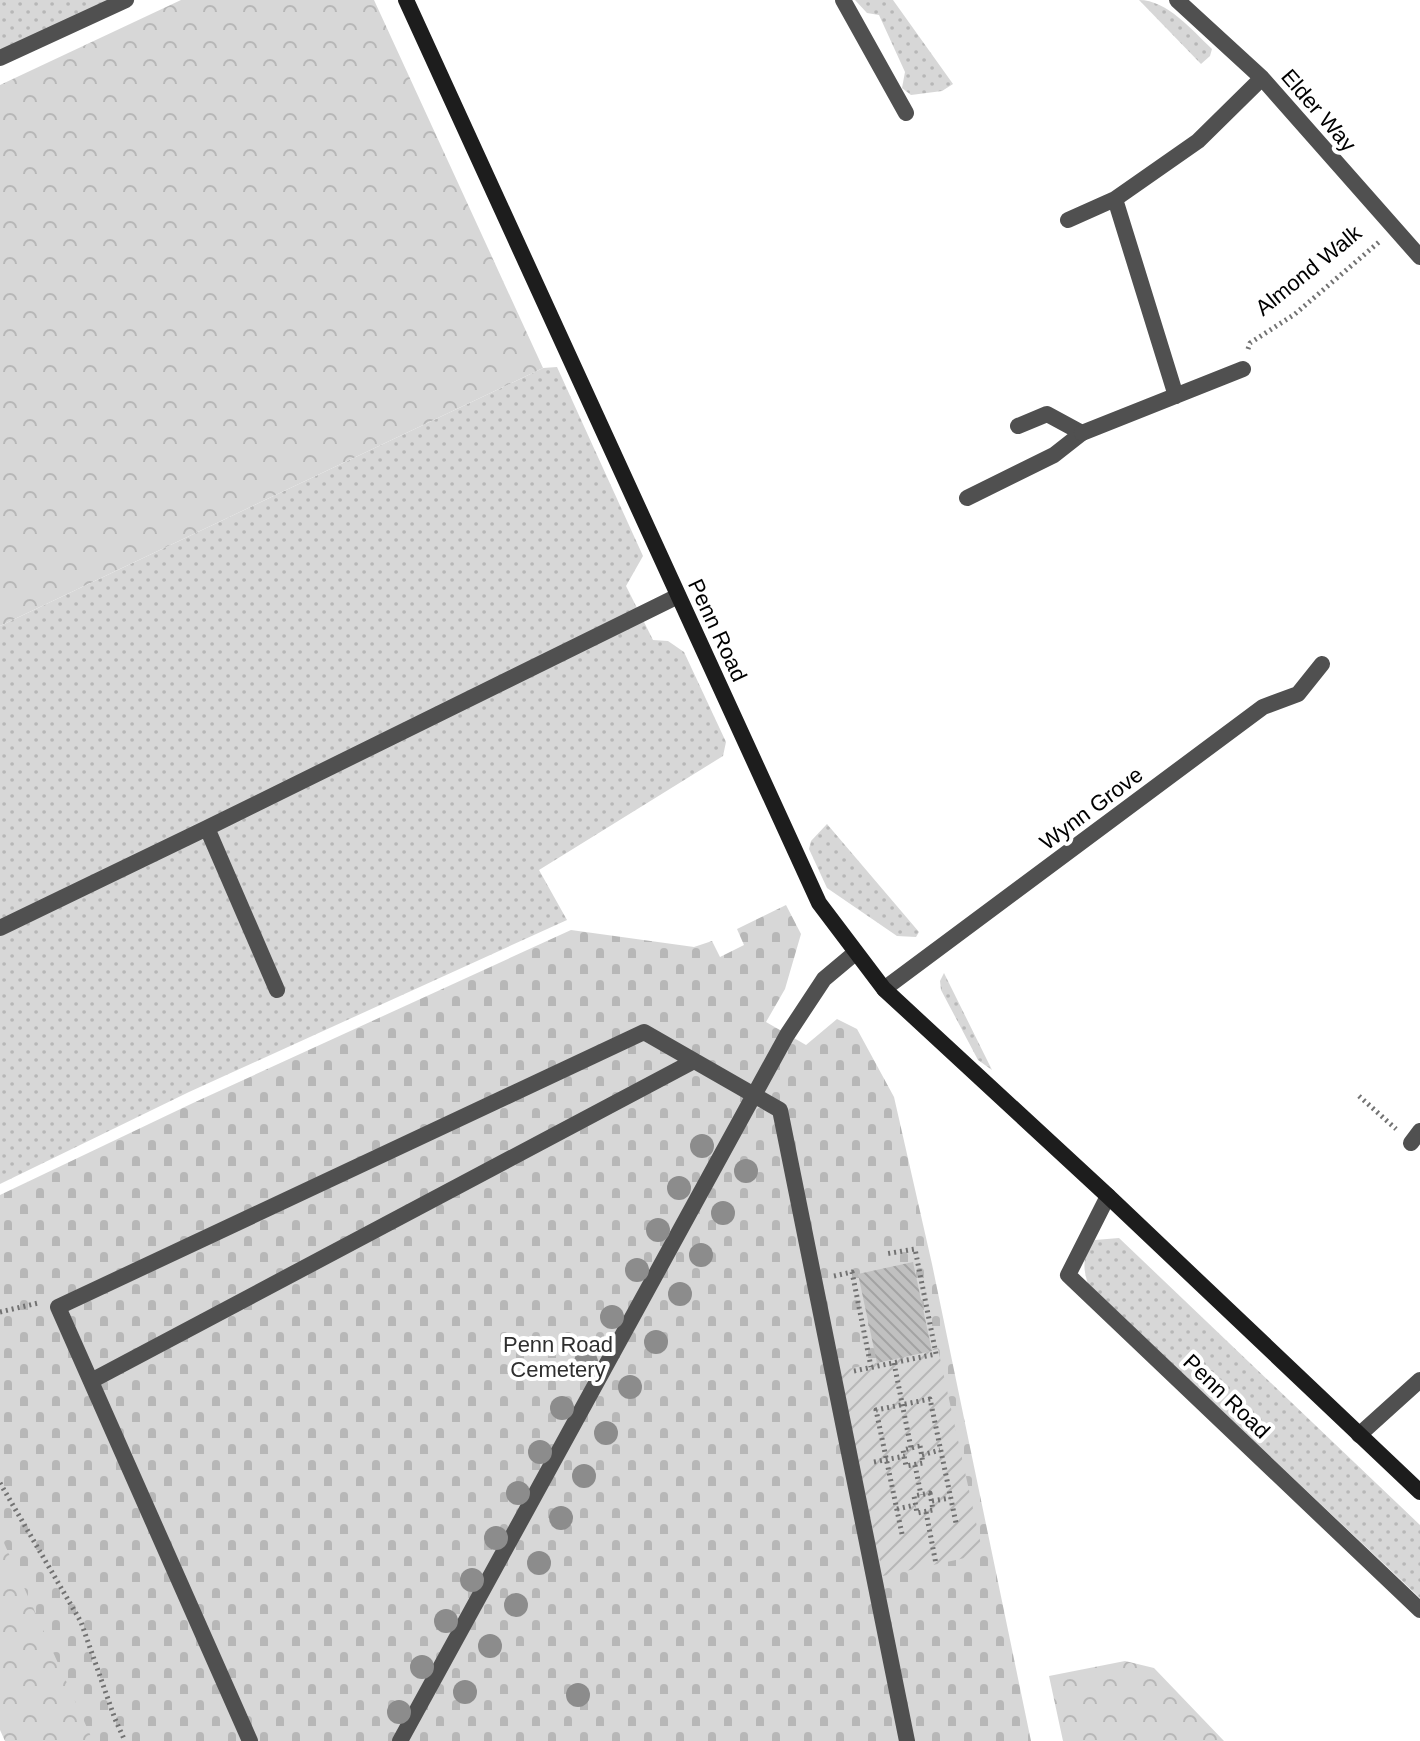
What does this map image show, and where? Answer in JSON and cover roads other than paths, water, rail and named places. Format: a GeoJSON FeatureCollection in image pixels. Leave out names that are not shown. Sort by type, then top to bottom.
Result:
{"type":"FeatureCollection","features":[{"type":"Feature","properties":{"kind":"main road","name":"Penn Road"},"geometry":{"type":"LineString","coordinates":[[406,0],[819,903],[884,989],[1420,1492]]}},
{"type":"Feature","properties":{"kind":"street"},"geometry":{"type":"LineString","coordinates":[[0,58],[126,0]]}},
{"type":"Feature","properties":{"kind":"street"},"geometry":{"type":"LineString","coordinates":[[843,0],[906,113]]}},
{"type":"Feature","properties":{"kind":"street","name":"Elder Way"},"geometry":{"type":"LineString","coordinates":[[1177,0],[1262,78],[1420,257]]}},
{"type":"Feature","properties":{"kind":"street"},"geometry":{"type":"LineString","coordinates":[[1068,220],[1115,199],[1198,141],[1262,78]]}},
{"type":"Feature","properties":{"kind":"street"},"geometry":{"type":"LineString","coordinates":[[1115,199],[1176,396]]}},
{"type":"Feature","properties":{"kind":"street"},"geometry":{"type":"LineString","coordinates":[[967,498],[1054,455],[1082,433],[1243,369]]}},
{"type":"Feature","properties":{"kind":"street"},"geometry":{"type":"LineString","coordinates":[[1018,426],[1047,414],[1082,433]]}},
{"type":"Feature","properties":{"kind":"street"},"geometry":{"type":"LineString","coordinates":[[0,928],[678,596]]}},
{"type":"Feature","properties":{"kind":"street","name":"Wynn Grove"},"geometry":{"type":"LineString","coordinates":[[884,989],[1263,707],[1298,694],[1322,664]]}},
{"type":"Feature","properties":{"kind":"street"},"geometry":{"type":"LineString","coordinates":[[207,828],[277,990]]}},
{"type":"Feature","properties":{"kind":"street"},"geometry":{"type":"LineString","coordinates":[[400,1741],[808,1001],[824,979],[855,953]]}},
{"type":"Feature","properties":{"kind":"street"},"geometry":{"type":"LineString","coordinates":[[250,1741],[58,1307],[644,1032],[780,1110],[907,1741]]}},
{"type":"Feature","properties":{"kind":"street"},"geometry":{"type":"LineString","coordinates":[[91,1381],[694,1061]]}},
{"type":"Feature","properties":{"kind":"street","name":"Penn Road"},"geometry":{"type":"LineString","coordinates":[[1108,1196],[1068,1275],[1420,1610]]}},
{"type":"Feature","properties":{"kind":"street"},"geometry":{"type":"LineString","coordinates":[[1359,1435],[1420,1380]]}},
{"type":"Feature","properties":{"kind":"park label","name":"Penn Road Cemetery"},"geometry":{"type":"Point","coordinates":[558,1356]}}]}
